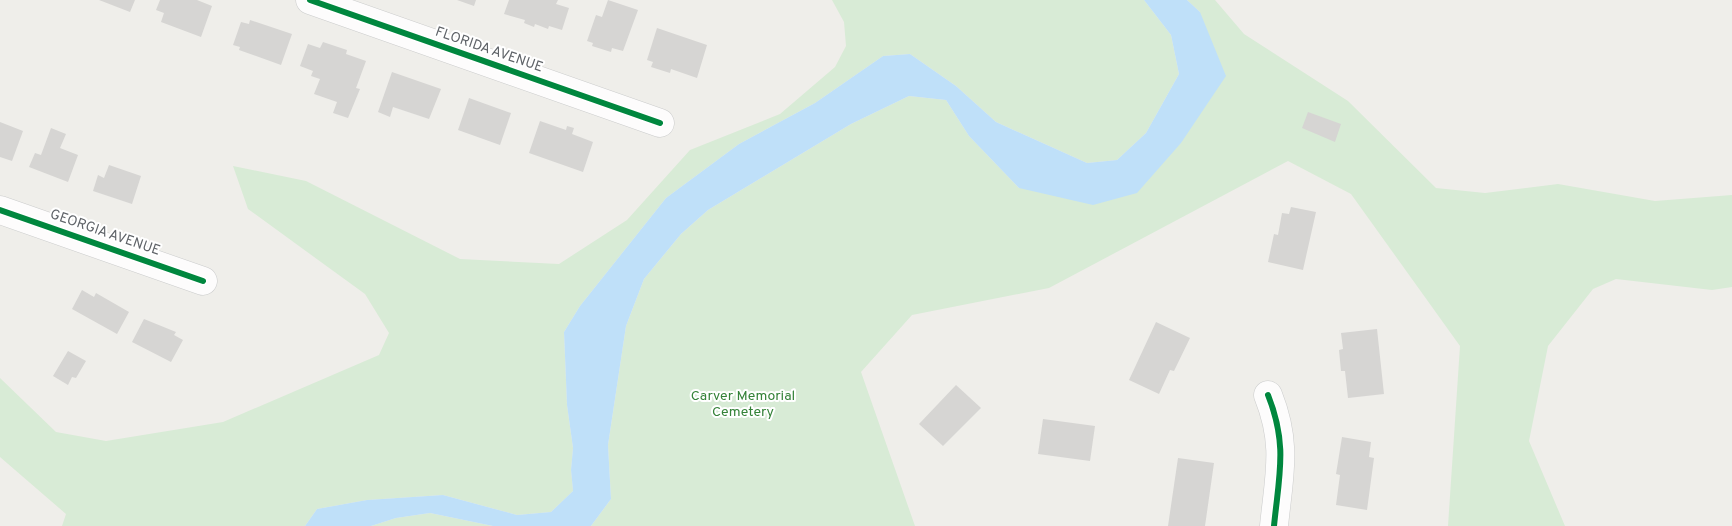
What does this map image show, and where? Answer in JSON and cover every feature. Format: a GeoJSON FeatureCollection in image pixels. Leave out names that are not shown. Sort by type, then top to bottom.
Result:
{"type":"FeatureCollection","features":[{"type":"Feature","properties":{"kind":"street","name":"FLORIDA AVENUE"},"geometry":{"type":"LineString","coordinates":[[310,0],[660,123]]}},
{"type":"Feature","properties":{"kind":"street","name":"GEORGIA AVENUE"},"geometry":{"type":"LineString","coordinates":[[0,210],[202,280]]}},
{"type":"Feature","properties":{"kind":"street"},"geometry":{"type":"LineString","coordinates":[[1268,395],[1278,420],[1282,451],[1274,526]]}},
{"type":"Feature","properties":{"kind":"green space"},"geometry":{"type":"Polygon","coordinates":[[[832,0],[1144,0],[1171,35],[1179,74],[1146,133],[1117,160],[1087,163],[996,122],[956,86],[910,54],[883,56],[815,103],[739,144],[666,198],[580,306],[564,332],[567,405],[573,448],[571,470],[573,491],[551,512],[517,515],[443,495],[367,500],[317,509],[305,526],[62,526],[66,514],[0,457],[0,378],[56,432],[106,441],[223,422],[379,355],[389,333],[365,294],[248,209],[233,166],[306,181],[460,259],[559,264],[627,220],[690,150],[780,114],[835,67],[846,46],[844,22],[832,0]]]}},
{"type":"Feature","properties":{"kind":"green space","name":"Carver Memorial Cemetery"},"geometry":{"type":"Polygon","coordinates":[[[1187,0],[1215,0],[1244,34],[1348,101],[1436,188],[1485,193],[1558,184],[1655,201],[1732,195],[1732,287],[1712,290],[1616,279],[1593,289],[1548,346],[1529,441],[1565,526],[1448,526],[1460,346],[1351,194],[1288,161],[1049,288],[912,315],[861,372],[915,526],[591,526],[611,499],[608,445],[626,326],[644,279],[681,234],[708,210],[851,124],[909,96],[946,100],[969,136],[1019,188],[1181,143],[1200,12],[1187,0]]]}},
{"type":"Feature","properties":{"kind":"green space"},"geometry":{"type":"Polygon","coordinates":[[[430,513],[493,526],[371,526],[396,518],[430,513]]]}},
{"type":"Feature","properties":{"kind":"water"},"geometry":{"type":"Polygon","coordinates":[[[1144,0],[1187,0],[1200,12],[1226,76],[1181,143],[1137,193],[1093,205],[1019,188],[969,136],[946,100],[909,96],[851,124],[708,210],[681,234],[644,279],[626,326],[608,445],[611,499],[591,526],[493,526],[430,513],[396,518],[371,526],[305,526],[317,509],[367,500],[443,495],[517,515],[551,512],[573,491],[571,470],[573,448],[567,405],[564,332],[580,306],[666,198],[739,144],[815,103],[883,56],[910,54],[956,86],[996,122],[1087,163],[1117,160],[1146,133],[1179,74],[1171,35],[1144,0]]]}},
{"type":"Feature","properties":{"kind":"building"},"geometry":{"type":"Polygon","coordinates":[[[99,0],[135,0],[130,12],[99,0]]]}},
{"type":"Feature","properties":{"kind":"building"},"geometry":{"type":"Polygon","coordinates":[[[160,0],[197,0],[212,6],[201,37],[161,22],[164,13],[156,10],[160,0]]]}},
{"type":"Feature","properties":{"kind":"building"},"geometry":{"type":"Polygon","coordinates":[[[457,0],[476,0],[474,6],[457,0]]]}},
{"type":"Feature","properties":{"kind":"building"},"geometry":{"type":"Polygon","coordinates":[[[509,0],[558,0],[556,4],[569,8],[562,30],[549,26],[548,29],[535,24],[534,27],[524,23],[525,20],[504,14],[509,0]]]}},
{"type":"Feature","properties":{"kind":"building"},"geometry":{"type":"Polygon","coordinates":[[[608,0],[638,10],[623,51],[612,48],[611,52],[592,46],[593,43],[587,41],[596,15],[602,17],[608,0]]]}},
{"type":"Feature","properties":{"kind":"building"},"geometry":{"type":"Polygon","coordinates":[[[250,20],[292,34],[281,65],[239,50],[240,47],[233,45],[241,22],[249,24],[250,20]]]}},
{"type":"Feature","properties":{"kind":"building"},"geometry":{"type":"Polygon","coordinates":[[[657,28],[707,45],[697,78],[671,69],[670,73],[651,67],[653,62],[647,60],[657,28]]]}},
{"type":"Feature","properties":{"kind":"building"},"geometry":{"type":"Polygon","coordinates":[[[323,42],[347,50],[346,54],[366,61],[356,88],[360,89],[348,118],[333,113],[337,102],[314,94],[320,79],[311,76],[313,71],[300,66],[308,44],[320,48],[323,42]]]}},
{"type":"Feature","properties":{"kind":"building"},"geometry":{"type":"Polygon","coordinates":[[[392,72],[441,89],[429,119],[393,107],[390,117],[378,112],[392,72]]]}},
{"type":"Feature","properties":{"kind":"building"},"geometry":{"type":"Polygon","coordinates":[[[469,98],[511,113],[500,145],[458,130],[469,98]]]}},
{"type":"Feature","properties":{"kind":"building"},"geometry":{"type":"Polygon","coordinates":[[[1308,112],[1341,124],[1335,142],[1302,128],[1308,112]]]}},
{"type":"Feature","properties":{"kind":"building"},"geometry":{"type":"Polygon","coordinates":[[[540,121],[566,130],[567,126],[574,128],[572,134],[593,142],[583,172],[529,153],[540,121]]]}},
{"type":"Feature","properties":{"kind":"building"},"geometry":{"type":"Polygon","coordinates":[[[0,122],[23,131],[12,161],[0,157],[0,122]]]}},
{"type":"Feature","properties":{"kind":"building"},"geometry":{"type":"Polygon","coordinates":[[[51,128],[66,134],[60,148],[78,155],[68,182],[29,167],[35,153],[41,155],[51,128]]]}},
{"type":"Feature","properties":{"kind":"building"},"geometry":{"type":"Polygon","coordinates":[[[109,165],[141,176],[132,204],[93,191],[98,175],[104,178],[109,165]]]}},
{"type":"Feature","properties":{"kind":"building"},"geometry":{"type":"Polygon","coordinates":[[[1291,207],[1316,212],[1303,270],[1268,262],[1274,234],[1278,235],[1282,213],[1289,214],[1291,207]]]}},
{"type":"Feature","properties":{"kind":"building"},"geometry":{"type":"Polygon","coordinates":[[[82,290],[94,297],[96,293],[129,312],[117,334],[72,309],[82,290]]]}},
{"type":"Feature","properties":{"kind":"building"},"geometry":{"type":"Polygon","coordinates":[[[144,319],[176,332],[174,335],[183,340],[171,362],[132,342],[144,319]]]}},
{"type":"Feature","properties":{"kind":"building"},"geometry":{"type":"Polygon","coordinates":[[[1156,322],[1190,338],[1174,371],[1170,370],[1159,394],[1129,380],[1156,322]]]}},
{"type":"Feature","properties":{"kind":"building"},"geometry":{"type":"Polygon","coordinates":[[[1377,329],[1384,394],[1348,398],[1345,371],[1341,371],[1339,350],[1343,349],[1341,333],[1377,329]]]}},
{"type":"Feature","properties":{"kind":"building"},"geometry":{"type":"Polygon","coordinates":[[[68,351],[86,361],[76,378],[72,377],[68,385],[53,376],[68,351]]]}},
{"type":"Feature","properties":{"kind":"building"},"geometry":{"type":"Polygon","coordinates":[[[956,385],[981,408],[943,446],[919,424],[956,385]]]}},
{"type":"Feature","properties":{"kind":"building"},"geometry":{"type":"Polygon","coordinates":[[[1043,419],[1095,426],[1090,461],[1038,454],[1043,419]]]}},
{"type":"Feature","properties":{"kind":"building"},"geometry":{"type":"Polygon","coordinates":[[[1342,437],[1371,442],[1369,457],[1374,458],[1367,510],[1336,505],[1340,475],[1336,474],[1342,437]]]}},
{"type":"Feature","properties":{"kind":"building"},"geometry":{"type":"Polygon","coordinates":[[[1178,458],[1214,463],[1205,526],[1168,526],[1178,458]]]}},
{"type":"Feature","properties":{"kind":"cycle path"},"geometry":{"type":"LineString","coordinates":[[310,0],[660,123]]}},
{"type":"Feature","properties":{"kind":"cycle path"},"geometry":{"type":"LineString","coordinates":[[0,210],[203,281]]}},
{"type":"Feature","properties":{"kind":"cycle path"},"geometry":{"type":"LineString","coordinates":[[1268,395],[1278,429],[1280,445],[1280,475],[1274,526]]}}]}
